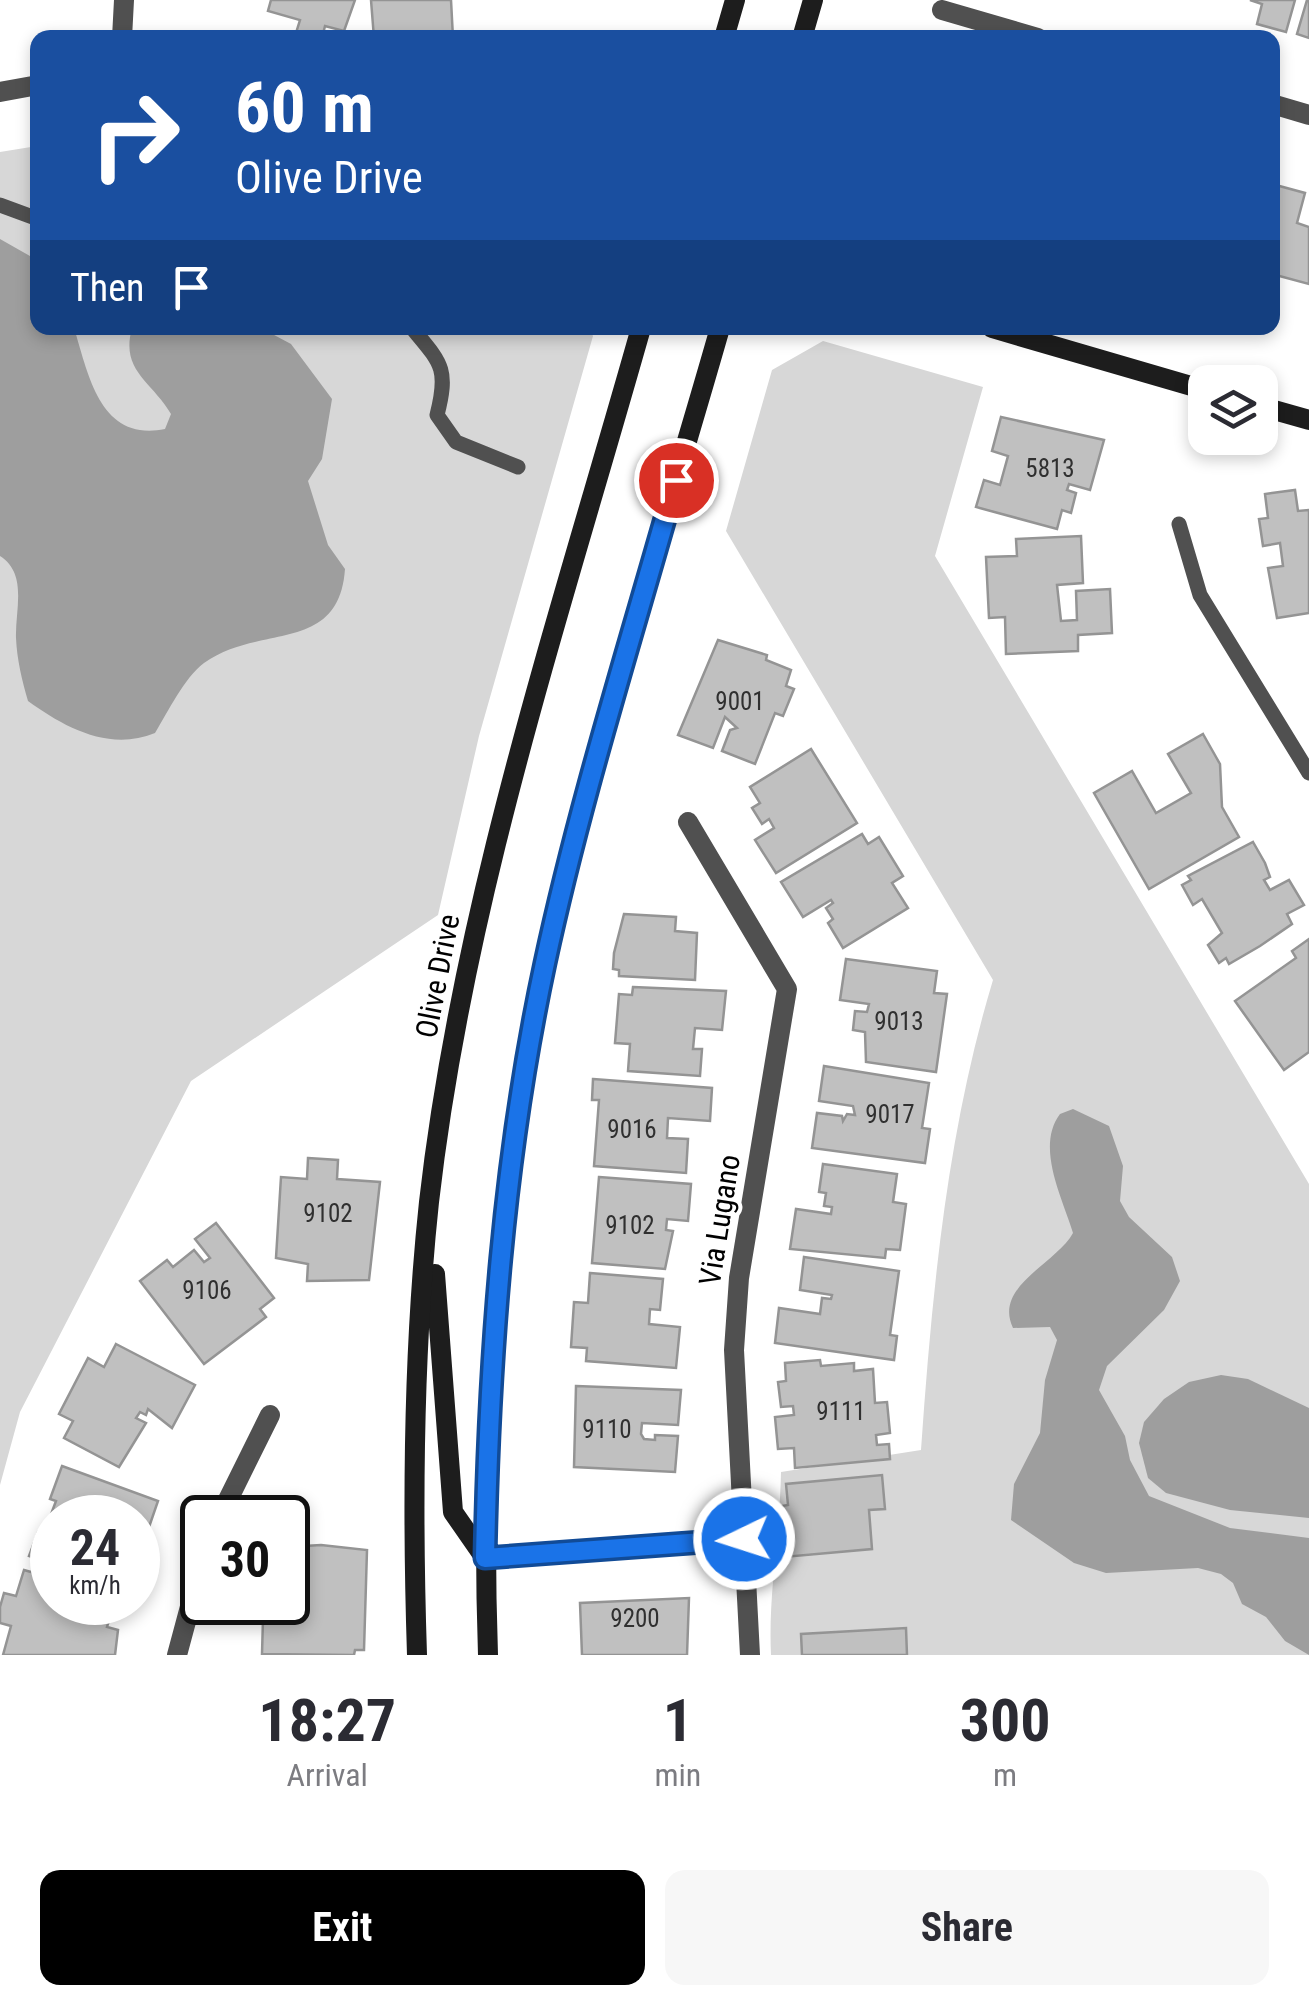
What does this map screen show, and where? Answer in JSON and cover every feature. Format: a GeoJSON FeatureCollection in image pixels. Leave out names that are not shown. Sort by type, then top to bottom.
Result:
{"type":"FeatureCollection","features":[{"type":"Feature","properties":{"kind":"main road"},"geometry":{"type":"LineString","coordinates":[[726,30],[735,0]]}},
{"type":"Feature","properties":{"kind":"main road"},"geometry":{"type":"LineString","coordinates":[[804,30],[813,0]]}},
{"type":"Feature","properties":{"kind":"main road","name":"Olive Drive"},"geometry":{"type":"LineString","coordinates":[[417,1655],[416,1397],[429,1202],[466,978],[494,854],[640,335]]}},
{"type":"Feature","properties":{"kind":"main road"},"geometry":{"type":"LineString","coordinates":[[488,1655],[488,1418],[498,1272],[518,1106],[545,963],[579,822],[718,335]]}},
{"type":"Feature","properties":{"kind":"main road"},"geometry":{"type":"LineString","coordinates":[[1016,335],[1188,385]]}},
{"type":"Feature","properties":{"kind":"main road"},"geometry":{"type":"LineString","coordinates":[[1278,411],[1309,420]]}},
{"type":"Feature","properties":{"kind":"main road"},"geometry":{"type":"LineString","coordinates":[[429,1202],[454,1512],[485,1558]]}},
{"type":"Feature","properties":{"kind":"street"},"geometry":{"type":"LineString","coordinates":[[122,30],[124,0]]}},
{"type":"Feature","properties":{"kind":"street"},"geometry":{"type":"LineString","coordinates":[[942,10],[1011,30]]}},
{"type":"Feature","properties":{"kind":"street"},"geometry":{"type":"LineString","coordinates":[[0,92],[30,86]]}},
{"type":"Feature","properties":{"kind":"street"},"geometry":{"type":"LineString","coordinates":[[1280,106],[1309,115]]}},
{"type":"Feature","properties":{"kind":"street","name":"Via Lugano"},"geometry":{"type":"LineString","coordinates":[[688,822],[788,988],[739,1278],[735,1366],[750,1655]]}},
{"type":"Feature","properties":{"kind":"street"},"geometry":{"type":"LineString","coordinates":[[230,1495],[270,1415]]}},
{"type":"Feature","properties":{"kind":"street"},"geometry":{"type":"LineString","coordinates":[[485,1558],[744,1539]]}},
{"type":"Feature","properties":{"kind":"street"},"geometry":{"type":"LineString","coordinates":[[177,1655],[185,1625]]}},
{"type":"Feature","properties":{"kind":"lane"},"geometry":{"type":"LineString","coordinates":[[0,205],[30,215]]}},
{"type":"Feature","properties":{"kind":"lane"},"geometry":{"type":"LineString","coordinates":[[418,335],[442,364],[444,385],[437,415],[456,442],[518,467]]}},
{"type":"Feature","properties":{"kind":"lane"},"geometry":{"type":"LineString","coordinates":[[1178,524],[1200,595],[1309,773]]}},
{"type":"Feature","properties":{"kind":"shaded area"},"geometry":{"type":"Polygon","coordinates":[[[30,147],[30,335],[593,336],[479,736],[438,915],[191,1081],[20,1412],[0,1485],[0,152],[30,147]]]}},
{"type":"Feature","properties":{"kind":"shaded area"},"geometry":{"type":"Polygon","coordinates":[[[0,239],[30,256],[30,335],[76,335],[101,401],[125,425],[143,430],[165,429],[171,414],[134,365],[131,335],[274,335],[291,344],[332,399],[322,459],[308,481],[328,545],[345,569],[339,596],[328,614],[312,626],[226,651],[204,663],[183,686],[155,733],[121,740],[88,734],[28,701],[17,646],[17,582],[9,564],[0,556],[0,239]]]}},
{"type":"Feature","properties":{"kind":"shaded area"},"geometry":{"type":"Polygon","coordinates":[[[823,341],[983,387],[935,556],[1309,1184],[1309,1655],[771,1655],[781,1472],[921,1450],[930,1331],[953,1154],[993,980],[726,531],[772,370],[823,341]]]}},
{"type":"Feature","properties":{"kind":"shaded area"},"geometry":{"type":"Polygon","coordinates":[[[1073,1109],[1109,1126],[1123,1166],[1120,1201],[1129,1217],[1172,1257],[1180,1281],[1164,1310],[1107,1366],[1099,1390],[1125,1436],[1130,1460],[1149,1496],[1230,1528],[1309,1538],[1309,1655],[1285,1641],[1266,1617],[1242,1604],[1233,1583],[1221,1574],[1198,1568],[1106,1573],[1074,1563],[1011,1520],[1014,1484],[1040,1433],[1045,1380],[1057,1340],[1050,1327],[1013,1328],[1009,1313],[1019,1288],[1073,1233],[1053,1173],[1050,1142],[1060,1114],[1073,1109]]]}},
{"type":"Feature","properties":{"kind":"shaded area"},"geometry":{"type":"Polygon","coordinates":[[[1221,1375],[1248,1379],[1309,1408],[1309,1518],[1230,1510],[1166,1493],[1148,1478],[1139,1443],[1144,1422],[1164,1399],[1189,1382],[1221,1375]]]}},
{"type":"Feature","properties":{"kind":"building"},"geometry":{"type":"Polygon","coordinates":[[[271,0],[355,0],[344,30],[325,26],[324,30],[297,30],[300,20],[268,11],[271,0]]]}},
{"type":"Feature","properties":{"kind":"building"},"geometry":{"type":"Polygon","coordinates":[[[371,0],[451,0],[453,30],[373,30],[371,0]]]}},
{"type":"Feature","properties":{"kind":"building"},"geometry":{"type":"Polygon","coordinates":[[[1250,0],[1295,0],[1286,32],[1257,24],[1262,4],[1250,0]]]}},
{"type":"Feature","properties":{"kind":"building"},"geometry":{"type":"Polygon","coordinates":[[[1309,0],[1309,38],[1297,34],[1309,0]]]}},
{"type":"Feature","properties":{"kind":"building"},"geometry":{"type":"Polygon","coordinates":[[[1280,186],[1305,193],[1297,223],[1309,227],[1309,284],[1280,276],[1280,186]]]}},
{"type":"Feature","properties":{"kind":"building"},"geometry":{"type":"Polygon","coordinates":[[[1001,417],[1104,440],[1090,490],[1069,484],[1067,490],[1076,493],[1071,513],[1062,510],[1057,529],[976,507],[984,480],[1000,485],[1008,456],[992,451],[1001,417]]]}},
{"type":"Feature","properties":{"kind":"building"},"geometry":{"type":"Polygon","coordinates":[[[1295,490],[1298,511],[1309,510],[1309,613],[1277,618],[1268,568],[1283,566],[1280,543],[1263,546],[1259,519],[1268,518],[1265,494],[1295,490]]]}},
{"type":"Feature","properties":{"kind":"building"},"geometry":{"type":"Polygon","coordinates":[[[1081,536],[1083,583],[1057,585],[1061,621],[1077,620],[1076,591],[1110,589],[1112,633],[1078,635],[1078,651],[1006,654],[1005,617],[989,618],[986,557],[1017,556],[1016,539],[1081,536]]]}},
{"type":"Feature","properties":{"kind":"building"},"geometry":{"type":"Polygon","coordinates":[[[718,640],[767,655],[766,660],[791,670],[786,686],[794,689],[783,716],[775,713],[755,764],[722,751],[730,730],[737,728],[725,717],[713,748],[678,735],[718,640]]]}},
{"type":"Feature","properties":{"kind":"building"},"geometry":{"type":"Polygon","coordinates":[[[1203,734],[1220,764],[1222,807],[1239,837],[1149,889],[1094,793],[1132,771],[1156,813],[1191,793],[1168,754],[1203,734]]]}},
{"type":"Feature","properties":{"kind":"building"},"geometry":{"type":"Polygon","coordinates":[[[811,749],[857,823],[776,873],[755,840],[774,828],[769,819],[762,824],[752,808],[760,803],[750,787],[811,749]]]}},
{"type":"Feature","properties":{"kind":"building"},"geometry":{"type":"Polygon","coordinates":[[[862,834],[868,844],[879,837],[903,876],[892,883],[908,908],[843,948],[828,923],[833,919],[826,908],[833,903],[831,900],[803,917],[781,882],[862,834]]]}},
{"type":"Feature","properties":{"kind":"building"},"geometry":{"type":"Polygon","coordinates":[[[1253,842],[1270,877],[1264,880],[1270,890],[1289,880],[1304,905],[1287,914],[1292,924],[1260,946],[1229,964],[1226,958],[1219,963],[1208,945],[1222,933],[1202,899],[1193,905],[1182,885],[1191,880],[1188,876],[1253,842]]]}},
{"type":"Feature","properties":{"kind":"building"},"geometry":{"type":"Polygon","coordinates":[[[624,914],[676,917],[675,931],[697,933],[695,980],[619,976],[619,970],[613,969],[614,953],[624,914]]]}},
{"type":"Feature","properties":{"kind":"building"},"geometry":{"type":"Polygon","coordinates":[[[1309,939],[1309,1052],[1284,1070],[1235,1001],[1296,958],[1292,951],[1309,939]]]}},
{"type":"Feature","properties":{"kind":"building"},"geometry":{"type":"Polygon","coordinates":[[[846,959],[937,971],[934,993],[947,994],[936,1072],[866,1062],[865,1032],[853,1030],[855,1011],[867,1012],[869,1004],[840,1000],[846,959]]]}},
{"type":"Feature","properties":{"kind":"building"},"geometry":{"type":"Polygon","coordinates":[[[633,987],[726,991],[722,1030],[695,1028],[693,1049],[702,1049],[700,1076],[628,1071],[630,1044],[615,1043],[619,994],[632,995],[633,987]]]}},
{"type":"Feature","properties":{"kind":"building"},"geometry":{"type":"Polygon","coordinates":[[[824,1066],[929,1083],[922,1128],[930,1129],[925,1163],[812,1148],[817,1113],[842,1116],[843,1121],[847,1114],[855,1115],[853,1106],[819,1101],[824,1066]]]}},
{"type":"Feature","properties":{"kind":"building"},"geometry":{"type":"Polygon","coordinates":[[[593,1079],[712,1088],[710,1121],[668,1118],[667,1138],[688,1139],[686,1173],[594,1166],[599,1100],[592,1100],[593,1079]]]}},
{"type":"Feature","properties":{"kind":"building"},"geometry":{"type":"Polygon","coordinates":[[[308,1158],[338,1160],[337,1179],[380,1182],[369,1280],[307,1281],[308,1264],[276,1258],[281,1177],[307,1179],[308,1158]]]}},
{"type":"Feature","properties":{"kind":"building"},"geometry":{"type":"Polygon","coordinates":[[[823,1164],[897,1174],[893,1202],[906,1204],[900,1250],[886,1249],[885,1258],[790,1249],[796,1209],[831,1214],[832,1207],[824,1206],[826,1193],[819,1192],[823,1164]]]}},
{"type":"Feature","properties":{"kind":"building"},"geometry":{"type":"Polygon","coordinates":[[[599,1177],[691,1184],[688,1221],[667,1219],[666,1230],[673,1231],[665,1269],[592,1263],[599,1177]]]}},
{"type":"Feature","properties":{"kind":"building"},"geometry":{"type":"Polygon","coordinates":[[[216,1223],[274,1298],[260,1309],[266,1317],[204,1364],[140,1281],[167,1260],[173,1267],[194,1250],[204,1262],[210,1258],[195,1239],[216,1223]]]}},
{"type":"Feature","properties":{"kind":"building"},"geometry":{"type":"Polygon","coordinates":[[[804,1257],[899,1271],[890,1335],[897,1336],[894,1360],[775,1343],[779,1308],[820,1314],[822,1298],[831,1299],[832,1295],[800,1290],[804,1257]]]}},
{"type":"Feature","properties":{"kind":"building"},"geometry":{"type":"Polygon","coordinates":[[[590,1273],[663,1279],[660,1310],[650,1309],[649,1324],[680,1327],[676,1368],[586,1361],[587,1348],[571,1347],[574,1302],[588,1303],[590,1273]]]}},
{"type":"Feature","properties":{"kind":"building"},"geometry":{"type":"Polygon","coordinates":[[[116,1344],[195,1385],[172,1428],[148,1409],[146,1415],[140,1412],[136,1418],[146,1423],[119,1467],[64,1438],[73,1421],[59,1414],[88,1358],[104,1367],[116,1344]]]}},
{"type":"Feature","properties":{"kind":"building"},"geometry":{"type":"Polygon","coordinates":[[[820,1360],[821,1366],[854,1363],[854,1371],[873,1369],[875,1403],[887,1402],[890,1433],[876,1435],[877,1445],[889,1444],[890,1459],[795,1468],[794,1448],[778,1449],[775,1417],[794,1415],[793,1406],[781,1407],[778,1382],[786,1381],[785,1363],[820,1360]]]}},
{"type":"Feature","properties":{"kind":"building"},"geometry":{"type":"Polygon","coordinates":[[[576,1386],[681,1390],[678,1425],[642,1423],[641,1434],[644,1439],[655,1440],[655,1435],[678,1436],[675,1472],[574,1467],[576,1386]]]}},
{"type":"Feature","properties":{"kind":"building"},"geometry":{"type":"Polygon","coordinates":[[[62,1466],[142,1495],[51,1495],[62,1466]]]}},
{"type":"Feature","properties":{"kind":"building"},"geometry":{"type":"Polygon","coordinates":[[[882,1475],[885,1509],[869,1510],[872,1549],[784,1557],[782,1506],[788,1505],[786,1484],[882,1475]]]}},
{"type":"Feature","properties":{"kind":"building"},"geometry":{"type":"Polygon","coordinates":[[[310,1546],[367,1550],[364,1650],[355,1650],[354,1655],[262,1654],[263,1625],[310,1625],[310,1546]]]}},
{"type":"Feature","properties":{"kind":"building"},"geometry":{"type":"Polygon","coordinates":[[[24,1570],[30,1572],[30,1625],[108,1625],[118,1630],[115,1655],[3,1655],[11,1626],[0,1623],[0,1607],[4,1593],[16,1596],[24,1570]]]}},
{"type":"Feature","properties":{"kind":"building"},"geometry":{"type":"Polygon","coordinates":[[[689,1598],[687,1655],[582,1655],[580,1603],[689,1598]]]}},
{"type":"Feature","properties":{"kind":"building"},"geometry":{"type":"Polygon","coordinates":[[[906,1628],[907,1655],[802,1655],[801,1634],[906,1628]]]}},
{"type":"Feature","properties":{"kind":"route"},"geometry":{"type":"LineString","coordinates":[[676,480],[579,822],[545,963],[518,1106],[498,1272],[488,1418],[485,1558],[744,1539]]}}]}
